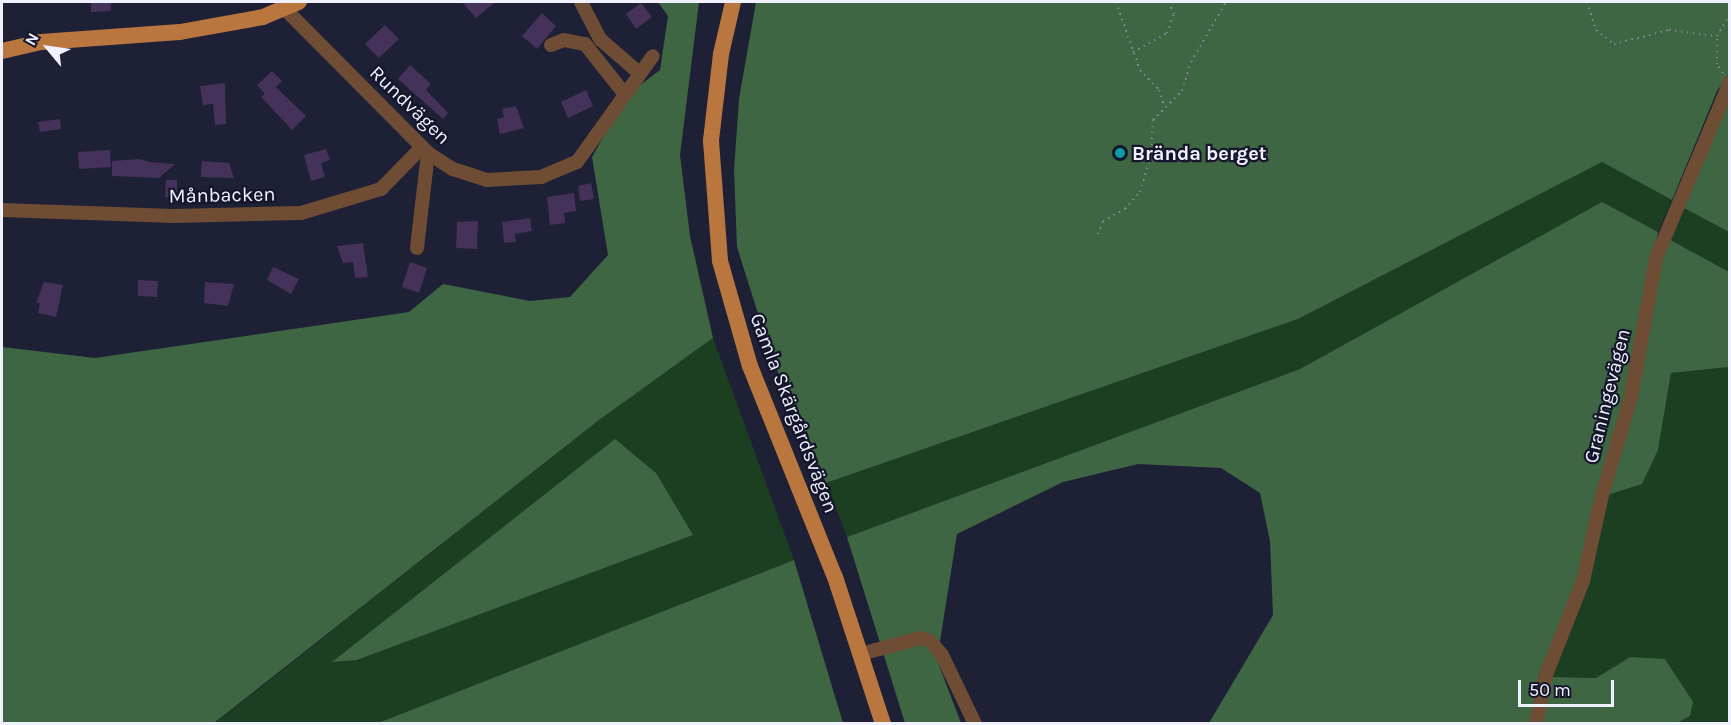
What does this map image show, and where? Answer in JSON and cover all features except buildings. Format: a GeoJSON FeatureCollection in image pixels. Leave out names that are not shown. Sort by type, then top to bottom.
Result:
{"type":"FeatureCollection","features":[{"type":"Feature","properties":{"kind":"main road","name":"Gamla Skärgårdsvägen"},"geometry":{"type":"LineString","coordinates":[[733,2],[721,54],[711,141],[720,261],[750,366],[835,576],[883,723]]}},
{"type":"Feature","properties":{"kind":"main road"},"geometry":{"type":"LineString","coordinates":[[2,51],[41,42],[180,32],[263,17],[292,5]]}},
{"type":"Feature","properties":{"kind":"street"},"geometry":{"type":"LineString","coordinates":[[581,2],[600,39],[638,72]]}},
{"type":"Feature","properties":{"kind":"street","name":"Rundvägen"},"geometry":{"type":"LineString","coordinates":[[292,5],[425,150],[476,178],[541,177],[577,162],[623,92],[653,56]]}},
{"type":"Feature","properties":{"kind":"street"},"geometry":{"type":"LineString","coordinates":[[551,45],[564,40],[585,44],[623,92]]}},
{"type":"Feature","properties":{"kind":"street","name":"Graningevägen"},"geometry":{"type":"LineString","coordinates":[[1536,723],[1546,675],[1583,581],[1602,495],[1631,396],[1658,250],[1729,83]]}},
{"type":"Feature","properties":{"kind":"street"},"geometry":{"type":"LineString","coordinates":[[417,248],[425,150]]}},
{"type":"Feature","properties":{"kind":"street","name":"Månbacken"},"geometry":{"type":"LineString","coordinates":[[2,210],[185,216],[301,213],[363,198],[381,189],[425,150]]}},
{"type":"Feature","properties":{"kind":"street"},"geometry":{"type":"LineString","coordinates":[[861,654],[920,638],[930,641],[942,655],[975,723]]}},
{"type":"Feature","properties":{"kind":"path"},"geometry":{"type":"LineString","coordinates":[[1116,2],[1140,70],[1159,90],[1164,105]]}},
{"type":"Feature","properties":{"kind":"path"},"geometry":{"type":"LineString","coordinates":[[1133,52],[1167,33],[1174,14],[1169,2]]}},
{"type":"Feature","properties":{"kind":"path"},"geometry":{"type":"LineString","coordinates":[[1098,234],[1103,221],[1125,209],[1140,192],[1151,157],[1153,120],[1164,105],[1182,91],[1191,62],[1226,2]]}},
{"type":"Feature","properties":{"kind":"path"},"geometry":{"type":"LineString","coordinates":[[1587,2],[1596,30],[1614,44],[1669,30],[1717,36]]}},
{"type":"Feature","properties":{"kind":"path"},"geometry":{"type":"LineString","coordinates":[[1729,83],[1717,64],[1717,36],[1730,14]]}},
{"type":"Feature","properties":{"kind":"green space"},"geometry":{"type":"Polygon","coordinates":[[[658,2],[699,2],[680,155],[690,236],[713,338],[599,420],[214,723],[2,724],[2,347],[95,358],[409,312],[443,284],[530,301],[570,297],[608,255],[592,157],[627,95],[660,70],[668,16],[658,2]]]}},
{"type":"Feature","properties":{"kind":"green space"},"geometry":{"type":"Polygon","coordinates":[[[756,2],[1729,2],[1729,74],[1717,91],[1672,200],[1602,162],[1298,319],[826,483],[773,361],[737,247],[734,170],[739,99],[756,2]]]}},
{"type":"Feature","properties":{"kind":"green space"},"geometry":{"type":"Polygon","coordinates":[[[1729,91],[1729,232],[1682,207],[1729,91]]]}},
{"type":"Feature","properties":{"kind":"green space"},"geometry":{"type":"Polygon","coordinates":[[[1602,162],[1672,200],[1658,232],[1602,203],[1300,369],[847,537],[826,483],[1298,319],[1602,162]]]}},
{"type":"Feature","properties":{"kind":"green space"},"geometry":{"type":"Polygon","coordinates":[[[1602,202],[1658,232],[1632,375],[1578,580],[1539,674],[1530,723],[1209,723],[1273,615],[1270,541],[1260,493],[1221,468],[1138,464],[1063,482],[957,534],[937,660],[961,723],[905,723],[847,537],[1300,369],[1602,202]]]}},
{"type":"Feature","properties":{"kind":"green space"},"geometry":{"type":"Polygon","coordinates":[[[1682,207],[1729,232],[1729,272],[1667,238],[1682,207]]]}},
{"type":"Feature","properties":{"kind":"green space"},"geometry":{"type":"Polygon","coordinates":[[[1667,238],[1729,272],[1729,367],[1671,373],[1658,450],[1642,484],[1607,495],[1667,238]]]}},
{"type":"Feature","properties":{"kind":"green space"},"geometry":{"type":"Polygon","coordinates":[[[713,338],[794,560],[378,723],[214,724],[599,420],[713,338]],[[692,535],[333,662],[357,660],[692,535]]]}},
{"type":"Feature","properties":{"kind":"green space"},"geometry":{"type":"Polygon","coordinates":[[[1729,367],[1729,723],[1677,723],[1690,716],[1630,657],[1596,678],[1551,677],[1607,495],[1658,450],[1671,373],[1729,367]]]}},
{"type":"Feature","properties":{"kind":"green space"},"geometry":{"type":"Polygon","coordinates":[[[615,439],[656,473],[693,535],[357,660],[332,662],[615,439]]]}},
{"type":"Feature","properties":{"kind":"green space"},"geometry":{"type":"Polygon","coordinates":[[[794,560],[843,723],[378,723],[794,560]]]}},
{"type":"Feature","properties":{"kind":"green space"},"geometry":{"type":"Polygon","coordinates":[[[1630,657],[1665,659],[1693,702],[1690,716],[1677,723],[1541,724],[1551,677],[1596,678],[1630,657]]]}},
{"type":"Feature","properties":{"kind":"place","name":"Brända berget"},"geometry":{"type":"Point","coordinates":[1120,153]}}]}
